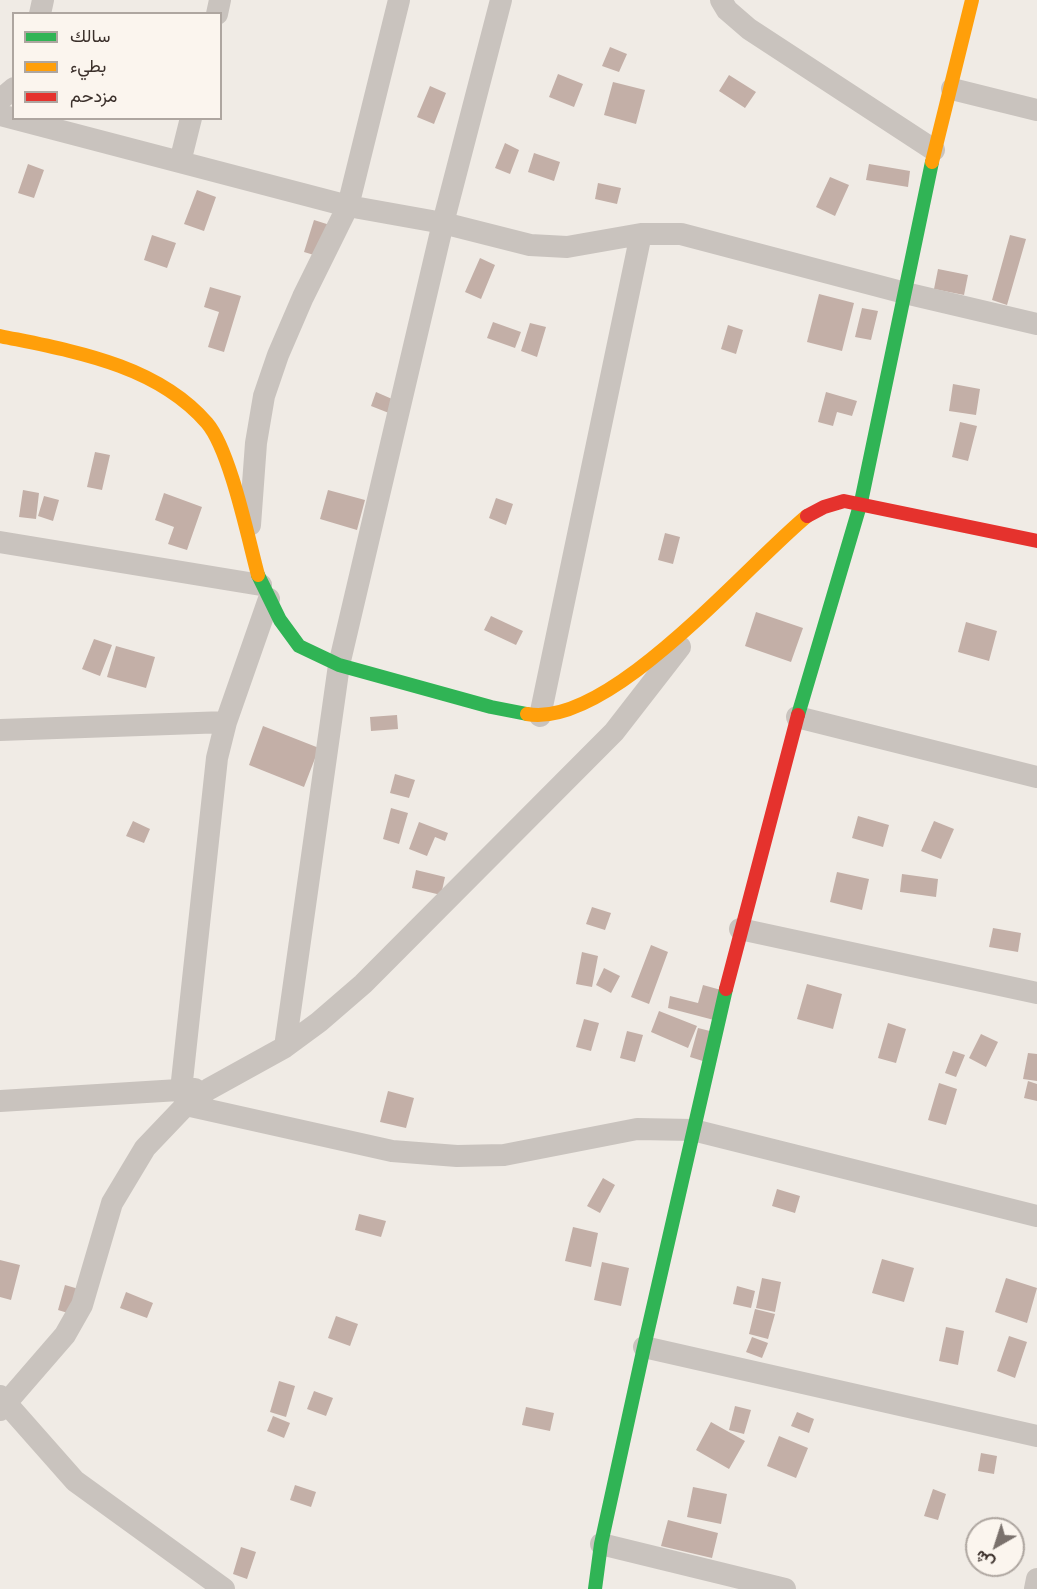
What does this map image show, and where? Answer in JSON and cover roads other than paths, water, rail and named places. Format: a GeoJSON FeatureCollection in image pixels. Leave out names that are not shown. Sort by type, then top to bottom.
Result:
{"type":"FeatureCollection","features":[{"type":"Feature","properties":{"kind":"street"},"geometry":{"type":"LineString","coordinates":[[249,541],[256,443],[264,396],[278,355],[303,297],[348,206],[399,0]]}},
{"type":"Feature","properties":{"kind":"street"},"geometry":{"type":"LineString","coordinates":[[285,1047],[339,665],[443,222],[501,0]]}},
{"type":"Feature","properties":{"kind":"street"},"geometry":{"type":"LineString","coordinates":[[721,0],[727,10],[749,29],[934,150]]}},
{"type":"Feature","properties":{"kind":"street"},"geometry":{"type":"LineString","coordinates":[[595,1589],[601,1544],[644,1347],[740,929],[797,717],[861,502],[934,150],[952,89],[972,0]]}},
{"type":"Feature","properties":{"kind":"street"},"geometry":{"type":"LineString","coordinates":[[952,89],[1037,110]]}},
{"type":"Feature","properties":{"kind":"street"},"geometry":{"type":"LineString","coordinates":[[0,100],[12,90]]}},
{"type":"Feature","properties":{"kind":"street"},"geometry":{"type":"LineString","coordinates":[[19,120],[348,206],[443,222],[530,245],[567,247],[641,234],[681,234],[905,293],[1037,324]]}},
{"type":"Feature","properties":{"kind":"street"},"geometry":{"type":"LineString","coordinates":[[180,162],[190,120]]}},
{"type":"Feature","properties":{"kind":"street"},"geometry":{"type":"LineString","coordinates":[[540,716],[641,234]]}},
{"type":"Feature","properties":{"kind":"street"},"geometry":{"type":"LineString","coordinates":[[0,336],[96,356],[140,374],[179,399],[208,424],[226,461],[265,592],[280,620],[299,646],[339,665],[491,707],[540,716],[577,707],[620,683],[718,598],[806,517],[824,507],[844,501],[861,502],[1037,541]]}},
{"type":"Feature","properties":{"kind":"street"},"geometry":{"type":"LineString","coordinates":[[0,542],[265,592]]}},
{"type":"Feature","properties":{"kind":"street"},"geometry":{"type":"LineString","coordinates":[[224,1589],[75,1481],[2,1403],[65,1335],[82,1305],[112,1203],[124,1179],[184,1097],[217,758],[265,592]]}},
{"type":"Feature","properties":{"kind":"street"},"geometry":{"type":"LineString","coordinates":[[184,1097],[209,1089],[285,1047],[319,1022],[363,984],[614,732],[718,598]]}},
{"type":"Feature","properties":{"kind":"street"},"geometry":{"type":"LineString","coordinates":[[797,717],[1037,777]]}},
{"type":"Feature","properties":{"kind":"street"},"geometry":{"type":"LineString","coordinates":[[0,730],[226,722]]}},
{"type":"Feature","properties":{"kind":"street"},"geometry":{"type":"LineString","coordinates":[[740,929],[1037,993]]}},
{"type":"Feature","properties":{"kind":"street"},"geometry":{"type":"LineString","coordinates":[[0,1101],[184,1097],[392,1151],[457,1156],[504,1155],[637,1129],[693,1130],[1037,1216]]}},
{"type":"Feature","properties":{"kind":"street"},"geometry":{"type":"LineString","coordinates":[[644,1347],[1037,1436]]}},
{"type":"Feature","properties":{"kind":"street"},"geometry":{"type":"LineString","coordinates":[[601,1544],[730,1582],[785,1589]]}},
{"type":"Feature","properties":{"kind":"street"},"geometry":{"type":"LineString","coordinates":[[1035,1589],[1037,1579]]}}]}
